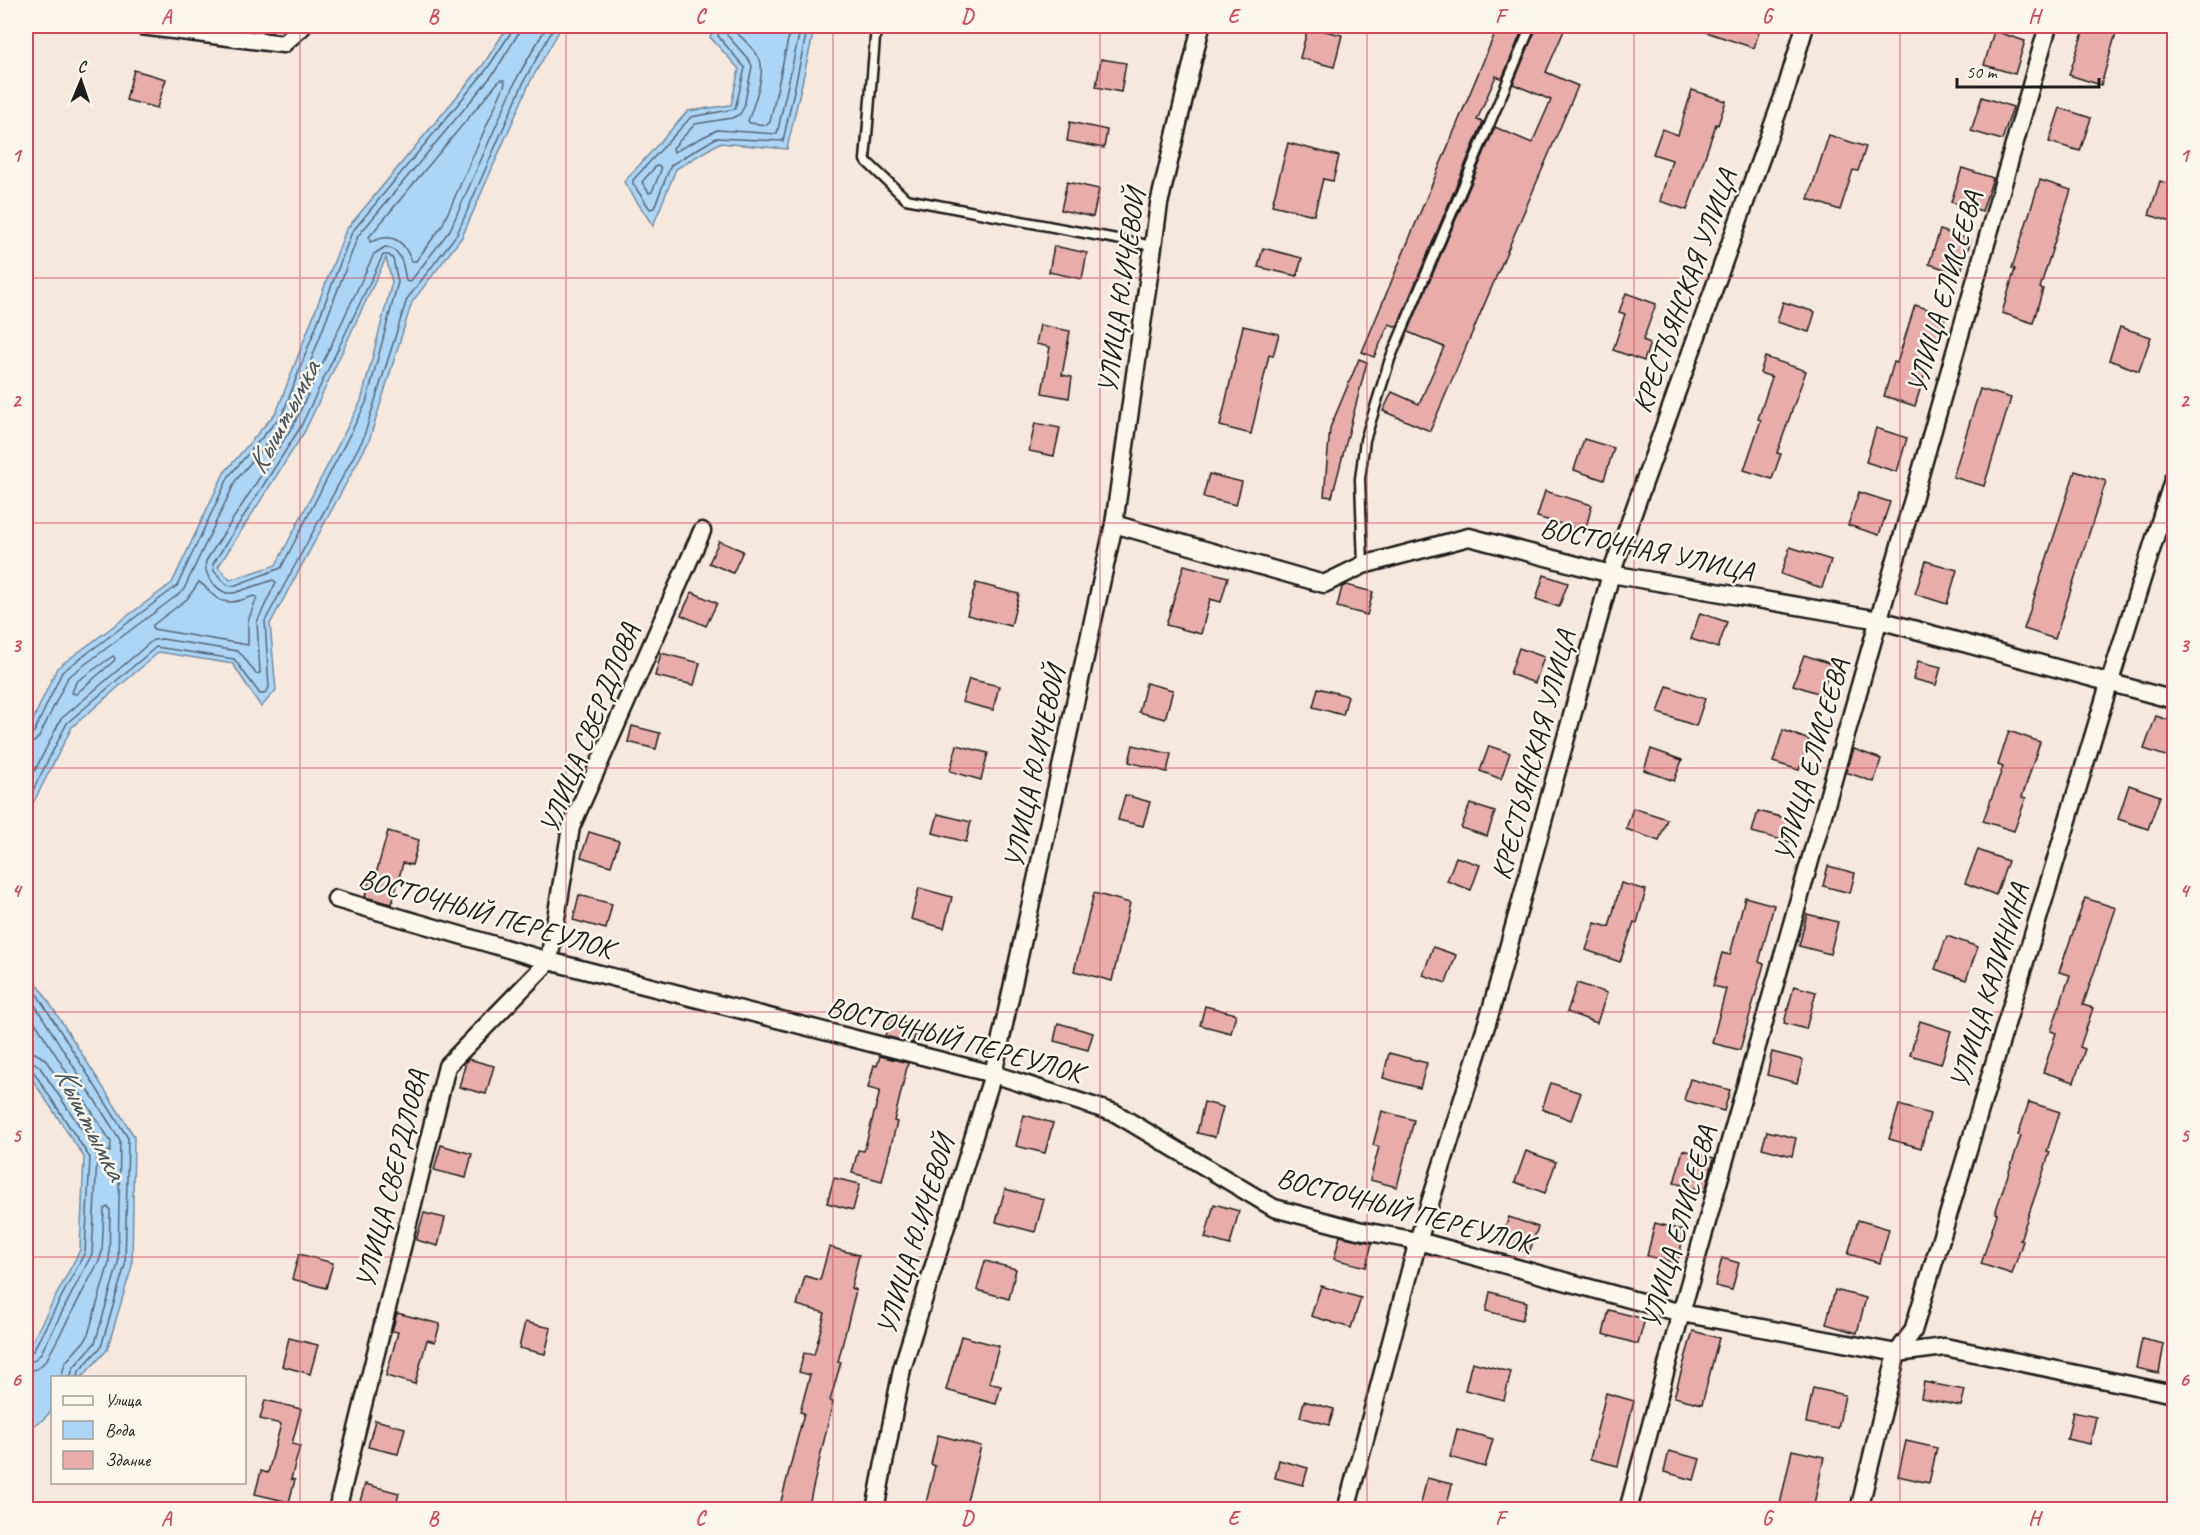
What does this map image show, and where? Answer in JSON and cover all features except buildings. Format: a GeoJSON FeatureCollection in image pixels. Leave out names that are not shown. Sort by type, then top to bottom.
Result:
{"type":"FeatureCollection","features":[{"type":"Feature","properties":{"kind":"street"},"geometry":{"type":"LineString","coordinates":[[141,26],[283,44],[303,26]]}},
{"type":"Feature","properties":{"kind":"street","name":"УЛИЦА Ю.ИЧЕВОЙ"},"geometry":{"type":"LineString","coordinates":[[875,1509],[902,1369],[993,1074],[1114,524],[1159,204],[1201,26]]}},
{"type":"Feature","properties":{"kind":"street","name":"КРЕСТЬЯНСКАЯ УЛИЦА"},"geometry":{"type":"LineString","coordinates":[[1346,1509],[1418,1241],[1491,1010],[1611,574],[1787,86],[1805,26]]}},
{"type":"Feature","properties":{"kind":"street","name":"УЛИЦА ЕЛИСЕЕВА"},"geometry":{"type":"LineString","coordinates":[[1628,1509],[1681,1313],[2048,26]]}},
{"type":"Feature","properties":{"kind":"street","name":"УЛИЦА КАЛИНИНА"},"geometry":{"type":"LineString","coordinates":[[1859,1509],[1897,1353],[1913,1331],[2110,681],[2175,477]]}},
{"type":"Feature","properties":{"kind":"street","name":"ВОСТОЧНАЯ УЛИЦА"},"geometry":{"type":"LineString","coordinates":[[1114,524],[1324,584],[1363,565],[1469,537],[1611,574],[1879,620],[2175,700]]}},
{"type":"Feature","properties":{"kind":"street","name":"УЛИЦА СВЕРДЛОВА"},"geometry":{"type":"LineString","coordinates":[[337,1509],[447,1066],[549,961],[571,827],[702,531]]}},
{"type":"Feature","properties":{"kind":"street","name":"ВОСТОЧНЫЙ ПЕРЕУЛОК"},"geometry":{"type":"LineString","coordinates":[[336,899],[549,961],[993,1074],[1115,1113],[1274,1208],[1358,1230],[1418,1241],[1681,1313],[1897,1353],[1945,1347],[2175,1394]]}},
{"type":"Feature","properties":{"kind":"lane"},"geometry":{"type":"LineString","coordinates":[[876,26],[865,160],[906,199],[1153,246]]}},
{"type":"Feature","properties":{"kind":"lane"},"geometry":{"type":"LineString","coordinates":[[1363,565],[1360,479],[1365,440],[1390,359],[1531,26]]}},
{"type":"Feature","properties":{"kind":"water","name":"Кыштымка"},"geometry":{"type":"Polygon","coordinates":[[[508,26],[562,26],[530,82],[462,237],[412,302],[369,441],[270,624],[276,690],[261,707],[233,664],[159,652],[72,727],[26,817],[26,735],[57,668],[172,583],[224,473],[277,411],[346,230],[483,65],[508,26]],[[386,258],[305,431],[218,567],[230,580],[276,565],[361,401],[392,282],[386,258]]]}},
{"type":"Feature","properties":{"kind":"water"},"geometry":{"type":"Polygon","coordinates":[[[715,26],[815,26],[787,149],[719,143],[676,169],[653,226],[624,182],[688,111],[731,105],[739,69],[710,37],[715,26]]]}},
{"type":"Feature","properties":{"kind":"water","name":"Кыштымка"},"geometry":{"type":"Polygon","coordinates":[[[26,966],[134,1136],[132,1266],[107,1350],[83,1376],[51,1376],[51,1411],[43,1420],[26,1430],[26,1353],[80,1250],[84,1157],[26,1070],[26,966]]]}}]}
